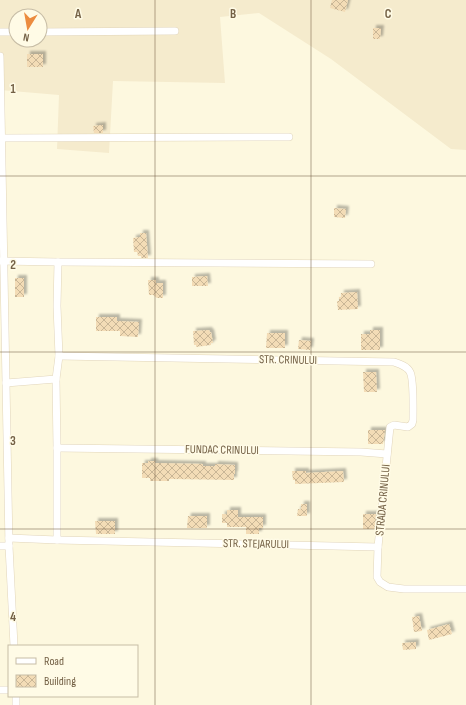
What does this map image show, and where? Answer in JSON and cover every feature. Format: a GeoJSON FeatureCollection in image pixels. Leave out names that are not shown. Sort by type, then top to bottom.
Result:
{"type":"FeatureCollection","features":[{"type":"Feature","properties":{"kind":"street"},"geometry":{"type":"LineString","coordinates":[[48,32],[175,31]]}},
{"type":"Feature","properties":{"kind":"street"},"geometry":{"type":"LineString","coordinates":[[0,56],[2,261],[9,542],[14,645]]}},
{"type":"Feature","properties":{"kind":"street"},"geometry":{"type":"LineString","coordinates":[[1,139],[289,137]]}},
{"type":"Feature","properties":{"kind":"street"},"geometry":{"type":"LineString","coordinates":[[2,261],[371,264]]}},
{"type":"Feature","properties":{"kind":"street"},"geometry":{"type":"LineString","coordinates":[[57,540],[56,379],[59,356],[57,306],[58,262]]}},
{"type":"Feature","properties":{"kind":"street","name":"STR. CRINULUI"},"geometry":{"type":"LineString","coordinates":[[59,356],[394,362],[403,365],[408,369],[412,376],[413,420],[412,424],[408,427],[394,425],[390,427],[386,454]]}},
{"type":"Feature","properties":{"kind":"street"},"geometry":{"type":"LineString","coordinates":[[6,383],[56,379]]}},
{"type":"Feature","properties":{"kind":"street","name":"FUNDAC CRINULUI"},"geometry":{"type":"LineString","coordinates":[[57,448],[361,452],[386,454]]}},
{"type":"Feature","properties":{"kind":"street","name":"STRADA CRINULUI"},"geometry":{"type":"LineString","coordinates":[[378,547],[386,454]]}},
{"type":"Feature","properties":{"kind":"street","name":"STR. STEJARULUI"},"geometry":{"type":"LineString","coordinates":[[0,546],[9,542],[57,540],[378,547]]}},
{"type":"Feature","properties":{"kind":"street"},"geometry":{"type":"LineString","coordinates":[[378,547],[377,577],[380,582],[388,587],[404,589],[466,589]]}},
{"type":"Feature","properties":{"kind":"shaded area"},"geometry":{"type":"Polygon","coordinates":[[[0,0],[466,0],[466,150],[451,149],[331,59],[259,13],[220,17],[225,83],[113,81],[109,153],[57,149],[59,95],[0,90],[0,0]]]}},
{"type":"Feature","properties":{"kind":"building"},"geometry":{"type":"Polygon","coordinates":[[[332,0],[348,0],[345,12],[330,8],[332,0]]]}},
{"type":"Feature","properties":{"kind":"building"},"geometry":{"type":"Polygon","coordinates":[[[373,28],[381,28],[380,39],[373,39],[373,28]]]}},
{"type":"Feature","properties":{"kind":"building"},"geometry":{"type":"Polygon","coordinates":[[[27,54],[43,54],[43,67],[27,67],[27,54]]]}},
{"type":"Feature","properties":{"kind":"building"},"geometry":{"type":"Polygon","coordinates":[[[103,125],[103,133],[94,133],[93,126],[103,125]]]}},
{"type":"Feature","properties":{"kind":"building"},"geometry":{"type":"Polygon","coordinates":[[[334,208],[346,209],[345,218],[334,217],[334,208]]]}},
{"type":"Feature","properties":{"kind":"building"},"geometry":{"type":"Polygon","coordinates":[[[140,233],[146,233],[148,258],[141,258],[141,256],[138,256],[137,252],[134,252],[133,238],[140,237],[140,233]]]}},
{"type":"Feature","properties":{"kind":"building"},"geometry":{"type":"Polygon","coordinates":[[[207,276],[208,286],[192,286],[192,277],[207,276]]]}},
{"type":"Feature","properties":{"kind":"building"},"geometry":{"type":"Polygon","coordinates":[[[15,278],[24,278],[24,297],[15,297],[15,278]]]}},
{"type":"Feature","properties":{"kind":"building"},"geometry":{"type":"Polygon","coordinates":[[[148,280],[156,280],[156,283],[163,283],[163,298],[157,298],[153,295],[149,295],[148,280]]]}},
{"type":"Feature","properties":{"kind":"building"},"geometry":{"type":"Polygon","coordinates":[[[357,292],[358,309],[338,310],[337,301],[339,301],[339,297],[341,297],[341,293],[357,292]]]}},
{"type":"Feature","properties":{"kind":"building"},"geometry":{"type":"Polygon","coordinates":[[[96,317],[117,317],[117,321],[139,322],[138,337],[120,336],[120,331],[96,331],[96,317]]]}},
{"type":"Feature","properties":{"kind":"building"},"geometry":{"type":"Polygon","coordinates":[[[209,330],[211,332],[213,343],[211,343],[211,345],[196,347],[196,345],[194,345],[193,331],[209,330]]]}},
{"type":"Feature","properties":{"kind":"building"},"geometry":{"type":"Polygon","coordinates":[[[370,330],[380,330],[380,350],[361,350],[361,334],[370,334],[370,330]]]}},
{"type":"Feature","properties":{"kind":"building"},"geometry":{"type":"Polygon","coordinates":[[[267,333],[285,333],[285,348],[266,348],[267,333]]]}},
{"type":"Feature","properties":{"kind":"building"},"geometry":{"type":"Polygon","coordinates":[[[299,340],[311,341],[310,350],[298,349],[299,340]]]}},
{"type":"Feature","properties":{"kind":"building"},"geometry":{"type":"Polygon","coordinates":[[[363,372],[376,372],[377,392],[364,392],[363,372]]]}},
{"type":"Feature","properties":{"kind":"building"},"geometry":{"type":"Polygon","coordinates":[[[368,430],[385,430],[383,444],[368,444],[368,430]]]}},
{"type":"Feature","properties":{"kind":"building"},"geometry":{"type":"Polygon","coordinates":[[[148,461],[155,461],[155,463],[203,464],[203,466],[215,466],[215,464],[235,465],[234,480],[169,479],[169,481],[150,481],[150,478],[142,478],[142,463],[148,463],[148,461]]]}},
{"type":"Feature","properties":{"kind":"building"},"geometry":{"type":"Polygon","coordinates":[[[292,471],[306,471],[306,473],[343,471],[344,482],[295,484],[292,471]]]}},
{"type":"Feature","properties":{"kind":"building"},"geometry":{"type":"Polygon","coordinates":[[[301,504],[307,504],[307,516],[297,516],[298,509],[301,509],[301,504]]]}},
{"type":"Feature","properties":{"kind":"building"},"geometry":{"type":"Polygon","coordinates":[[[227,510],[238,510],[238,517],[263,517],[263,528],[259,528],[259,534],[246,534],[246,527],[227,527],[227,523],[222,523],[222,514],[227,514],[227,510]]]}},
{"type":"Feature","properties":{"kind":"building"},"geometry":{"type":"Polygon","coordinates":[[[363,514],[376,514],[375,529],[363,529],[363,514]]]}},
{"type":"Feature","properties":{"kind":"building"},"geometry":{"type":"Polygon","coordinates":[[[188,516],[207,516],[207,528],[187,528],[188,516]]]}},
{"type":"Feature","properties":{"kind":"building"},"geometry":{"type":"Polygon","coordinates":[[[95,521],[115,521],[115,534],[96,534],[95,521]]]}},
{"type":"Feature","properties":{"kind":"building"},"geometry":{"type":"Polygon","coordinates":[[[419,616],[422,631],[414,632],[412,617],[419,616]]]}},
{"type":"Feature","properties":{"kind":"building"},"geometry":{"type":"Polygon","coordinates":[[[449,624],[452,634],[429,640],[427,630],[449,624]]]}},
{"type":"Feature","properties":{"kind":"building"},"geometry":{"type":"Polygon","coordinates":[[[416,642],[416,649],[403,650],[402,643],[416,642]]]}}]}
